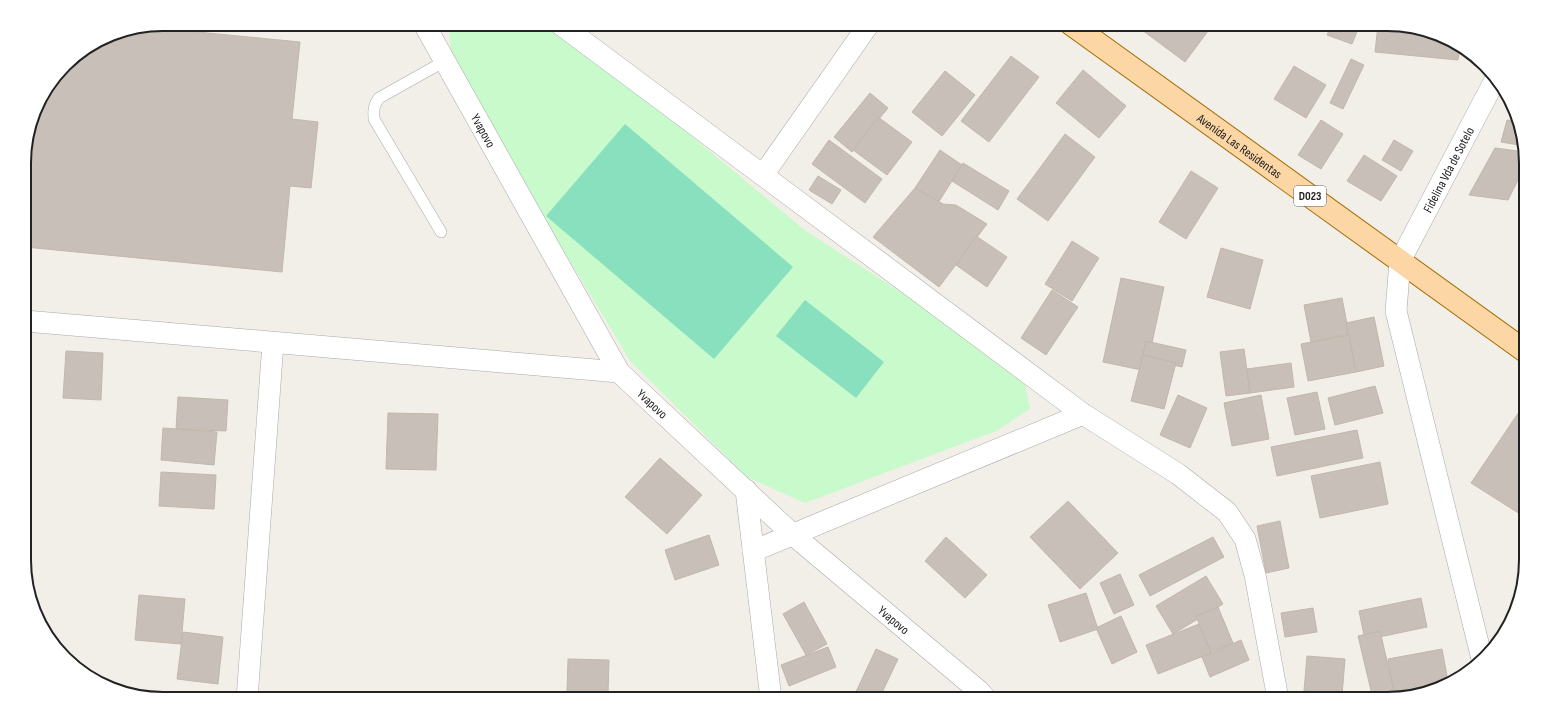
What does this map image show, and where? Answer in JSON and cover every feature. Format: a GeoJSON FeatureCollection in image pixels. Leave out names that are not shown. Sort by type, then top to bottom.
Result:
{"type":"FeatureCollection","features":[{"type":"Feature","properties":{"kind":"main road","name":"Avenida Las Residentas"},"geometry":{"type":"LineString","coordinates":[[1081,31],[1519,347]]}},
{"type":"Feature","properties":{"kind":"street","name":"Yvapovo"},"geometry":{"type":"LineString","coordinates":[[428,31],[619,372],[792,534],[978,692]]}},
{"type":"Feature","properties":{"kind":"street"},"geometry":{"type":"LineString","coordinates":[[569,31],[1083,414],[1184,479],[1227,512],[1245,539],[1255,575],[1277,692]]}},
{"type":"Feature","properties":{"kind":"street"},"geometry":{"type":"LineString","coordinates":[[763,175],[864,31]]}},
{"type":"Feature","properties":{"kind":"street","name":"Fidelina Vda de Sotelo"},"geometry":{"type":"LineString","coordinates":[[1400,261],[1493,84]]}},
{"type":"Feature","properties":{"kind":"street"},"geometry":{"type":"LineString","coordinates":[[1400,261],[1396,311],[1480,653]]}},
{"type":"Feature","properties":{"kind":"street"},"geometry":{"type":"LineString","coordinates":[[31,322],[619,372]]}},
{"type":"Feature","properties":{"kind":"street"},"geometry":{"type":"LineString","coordinates":[[247,692],[272,343]]}},
{"type":"Feature","properties":{"kind":"street"},"geometry":{"type":"LineString","coordinates":[[753,551],[1083,414]]}},
{"type":"Feature","properties":{"kind":"street"},"geometry":{"type":"LineString","coordinates":[[746,490],[770,692]]}},
{"type":"Feature","properties":{"kind":"lane"},"geometry":{"type":"LineString","coordinates":[[441,232],[374,119],[373,112],[379,98],[445,61]]}},
{"type":"Feature","properties":{"kind":"green space"},"geometry":{"type":"Polygon","coordinates":[[[449,31],[556,31],[595,56],[806,231],[1022,370],[1030,409],[996,431],[805,503],[747,477],[631,362],[453,68],[449,31]]]}},
{"type":"Feature","properties":{"kind":"green space"},"geometry":{"type":"Polygon","coordinates":[[[625,124],[793,267],[714,359],[546,216],[625,124]]]}},
{"type":"Feature","properties":{"kind":"green space"},"geometry":{"type":"Polygon","coordinates":[[[805,300],[884,362],[856,398],[776,336],[805,300]]]}},
{"type":"Feature","properties":{"kind":"building"},"geometry":{"type":"Polygon","coordinates":[[[187,31],[300,42],[292,119],[318,122],[311,188],[290,186],[282,272],[31,248],[31,155],[34,137],[41,113],[58,83],[76,64],[90,53],[113,41],[146,32],[187,31]]]}},
{"type":"Feature","properties":{"kind":"building"},"geometry":{"type":"Polygon","coordinates":[[[1143,31],[1208,31],[1185,62],[1143,31]]]}},
{"type":"Feature","properties":{"kind":"building"},"geometry":{"type":"Polygon","coordinates":[[[1329,31],[1357,31],[1352,44],[1327,35],[1329,31]]]}},
{"type":"Feature","properties":{"kind":"building"},"geometry":{"type":"Polygon","coordinates":[[[1377,31],[1387,31],[1404,32],[1429,38],[1459,53],[1458,60],[1375,52],[1377,31]]]}},
{"type":"Feature","properties":{"kind":"building"},"geometry":{"type":"Polygon","coordinates":[[[1011,56],[1039,77],[989,142],[961,121],[1011,56]]]}},
{"type":"Feature","properties":{"kind":"building"},"geometry":{"type":"Polygon","coordinates":[[[1351,59],[1364,65],[1343,109],[1330,103],[1351,59]]]}},
{"type":"Feature","properties":{"kind":"building"},"geometry":{"type":"Polygon","coordinates":[[[1294,66],[1326,85],[1306,118],[1274,99],[1294,66]]]}},
{"type":"Feature","properties":{"kind":"building"},"geometry":{"type":"Polygon","coordinates":[[[1083,70],[1126,106],[1099,138],[1056,103],[1083,70]]]}},
{"type":"Feature","properties":{"kind":"building"},"geometry":{"type":"Polygon","coordinates":[[[945,71],[975,95],[942,136],[912,112],[945,71]]]}},
{"type":"Feature","properties":{"kind":"building"},"geometry":{"type":"Polygon","coordinates":[[[870,93],[888,108],[852,152],[834,137],[870,93]]]}},
{"type":"Feature","properties":{"kind":"building"},"geometry":{"type":"Polygon","coordinates":[[[878,117],[912,142],[887,175],[853,150],[878,117]]]}},
{"type":"Feature","properties":{"kind":"building"},"geometry":{"type":"Polygon","coordinates":[[[1321,120],[1343,134],[1321,169],[1298,155],[1321,120]]]}},
{"type":"Feature","properties":{"kind":"building"},"geometry":{"type":"Polygon","coordinates":[[[1507,120],[1511,121],[1518,145],[1501,142],[1507,120]]]}},
{"type":"Feature","properties":{"kind":"building"},"geometry":{"type":"Polygon","coordinates":[[[1065,134],[1095,157],[1048,221],[1017,199],[1065,134]]]}},
{"type":"Feature","properties":{"kind":"building"},"geometry":{"type":"Polygon","coordinates":[[[829,140],[882,179],[865,203],[812,164],[829,140]]]}},
{"type":"Feature","properties":{"kind":"building"},"geometry":{"type":"Polygon","coordinates":[[[1394,140],[1413,151],[1401,171],[1382,160],[1394,140]]]}},
{"type":"Feature","properties":{"kind":"building"},"geometry":{"type":"Polygon","coordinates":[[[1495,148],[1518,151],[1519,178],[1508,200],[1469,195],[1495,148]]]}},
{"type":"Feature","properties":{"kind":"building"},"geometry":{"type":"Polygon","coordinates":[[[940,150],[962,165],[938,203],[915,188],[940,150]]]}},
{"type":"Feature","properties":{"kind":"building"},"geometry":{"type":"Polygon","coordinates":[[[1364,155],[1397,176],[1381,201],[1347,181],[1364,155]]]}},
{"type":"Feature","properties":{"kind":"building"},"geometry":{"type":"Polygon","coordinates":[[[963,163],[1009,191],[998,210],[952,181],[963,163]]]}},
{"type":"Feature","properties":{"kind":"building"},"geometry":{"type":"Polygon","coordinates":[[[1191,171],[1218,188],[1186,239],[1159,222],[1191,171]]]}},
{"type":"Feature","properties":{"kind":"building"},"geometry":{"type":"Polygon","coordinates":[[[818,176],[841,190],[832,204],[809,190],[818,176]]]}},
{"type":"Feature","properties":{"kind":"building"},"geometry":{"type":"Polygon","coordinates":[[[915,188],[943,204],[956,205],[987,224],[939,287],[873,237],[915,188]]]}},
{"type":"Feature","properties":{"kind":"building"},"geometry":{"type":"Polygon","coordinates":[[[976,236],[1007,257],[987,287],[956,265],[976,236]]]}},
{"type":"Feature","properties":{"kind":"building"},"geometry":{"type":"Polygon","coordinates":[[[1072,241],[1099,258],[1072,301],[1045,284],[1072,241]]]}},
{"type":"Feature","properties":{"kind":"building"},"geometry":{"type":"Polygon","coordinates":[[[1221,248],[1263,260],[1250,309],[1207,297],[1221,248]]]}},
{"type":"Feature","properties":{"kind":"building"},"geometry":{"type":"Polygon","coordinates":[[[1121,278],[1164,287],[1146,371],[1103,362],[1121,278]]]}},
{"type":"Feature","properties":{"kind":"building"},"geometry":{"type":"Polygon","coordinates":[[[1052,290],[1078,307],[1046,355],[1021,338],[1052,290]]]}},
{"type":"Feature","properties":{"kind":"building"},"geometry":{"type":"Polygon","coordinates":[[[1342,298],[1349,334],[1311,342],[1304,305],[1342,298]]]}},
{"type":"Feature","properties":{"kind":"building"},"geometry":{"type":"Polygon","coordinates":[[[1374,317],[1384,366],[1356,372],[1346,323],[1374,317]]]}},
{"type":"Feature","properties":{"kind":"building"},"geometry":{"type":"Polygon","coordinates":[[[1349,335],[1356,372],[1308,381],[1301,344],[1349,335]]]}},
{"type":"Feature","properties":{"kind":"building"},"geometry":{"type":"Polygon","coordinates":[[[1146,341],[1186,350],[1182,367],[1142,358],[1146,341]]]}},
{"type":"Feature","properties":{"kind":"building"},"geometry":{"type":"Polygon","coordinates":[[[1244,349],[1250,393],[1226,396],[1220,352],[1244,349]]]}},
{"type":"Feature","properties":{"kind":"building"},"geometry":{"type":"Polygon","coordinates":[[[66,351],[103,353],[101,400],[63,398],[66,351]]]}},
{"type":"Feature","properties":{"kind":"building"},"geometry":{"type":"Polygon","coordinates":[[[1143,355],[1176,363],[1164,409],[1131,401],[1143,355]]]}},
{"type":"Feature","properties":{"kind":"building"},"geometry":{"type":"Polygon","coordinates":[[[1291,363],[1294,387],[1250,393],[1247,369],[1291,363]]]}},
{"type":"Feature","properties":{"kind":"building"},"geometry":{"type":"Polygon","coordinates":[[[1375,386],[1383,413],[1335,425],[1328,398],[1375,386]]]}},
{"type":"Feature","properties":{"kind":"building"},"geometry":{"type":"Polygon","coordinates":[[[1317,392],[1325,429],[1295,435],[1287,398],[1317,392]]]}},
{"type":"Feature","properties":{"kind":"building"},"geometry":{"type":"Polygon","coordinates":[[[1178,395],[1207,408],[1190,448],[1160,435],[1178,395]]]}},
{"type":"Feature","properties":{"kind":"building"},"geometry":{"type":"Polygon","coordinates":[[[1261,395],[1269,439],[1232,446],[1224,403],[1261,395]]]}},
{"type":"Feature","properties":{"kind":"building"},"geometry":{"type":"Polygon","coordinates":[[[178,397],[228,400],[226,431],[176,429],[178,397]]]}},
{"type":"Feature","properties":{"kind":"building"},"geometry":{"type":"Polygon","coordinates":[[[1519,412],[1519,513],[1471,483],[1519,412]]]}},
{"type":"Feature","properties":{"kind":"building"},"geometry":{"type":"Polygon","coordinates":[[[388,413],[438,414],[436,470],[386,469],[388,413]]]}},
{"type":"Feature","properties":{"kind":"building"},"geometry":{"type":"Polygon","coordinates":[[[163,428],[217,432],[214,465],[161,460],[163,428]]]}},
{"type":"Feature","properties":{"kind":"building"},"geometry":{"type":"Polygon","coordinates":[[[1357,430],[1363,458],[1277,476],[1271,447],[1357,430]]]}},
{"type":"Feature","properties":{"kind":"building"},"geometry":{"type":"Polygon","coordinates":[[[660,458],[702,495],[667,534],[625,497],[660,458]]]}},
{"type":"Feature","properties":{"kind":"building"},"geometry":{"type":"Polygon","coordinates":[[[1380,462],[1388,504],[1320,518],[1311,476],[1380,462]]]}},
{"type":"Feature","properties":{"kind":"building"},"geometry":{"type":"Polygon","coordinates":[[[161,472],[216,475],[214,509],[159,506],[161,472]]]}},
{"type":"Feature","properties":{"kind":"building"},"geometry":{"type":"Polygon","coordinates":[[[1068,501],[1118,553],[1080,589],[1030,537],[1068,501]]]}},
{"type":"Feature","properties":{"kind":"building"},"geometry":{"type":"Polygon","coordinates":[[[1280,521],[1289,568],[1266,573],[1257,526],[1280,521]]]}},
{"type":"Feature","properties":{"kind":"building"},"geometry":{"type":"Polygon","coordinates":[[[709,535],[719,565],[675,580],[665,550],[709,535]]]}},
{"type":"Feature","properties":{"kind":"building"},"geometry":{"type":"Polygon","coordinates":[[[946,537],[987,575],[965,598],[925,561],[946,537]]]}},
{"type":"Feature","properties":{"kind":"building"},"geometry":{"type":"Polygon","coordinates":[[[1213,537],[1224,557],[1150,596],[1139,575],[1213,537]]]}},
{"type":"Feature","properties":{"kind":"building"},"geometry":{"type":"Polygon","coordinates":[[[1120,574],[1134,605],[1114,614],[1100,583],[1120,574]]]}},
{"type":"Feature","properties":{"kind":"building"},"geometry":{"type":"Polygon","coordinates":[[[1206,576],[1223,604],[1173,634],[1156,606],[1206,576]]]}},
{"type":"Feature","properties":{"kind":"building"},"geometry":{"type":"Polygon","coordinates":[[[1086,593],[1098,629],[1060,642],[1048,605],[1086,593]]]}},
{"type":"Feature","properties":{"kind":"building"},"geometry":{"type":"Polygon","coordinates":[[[139,595],[185,599],[181,644],[135,640],[139,595]]]}},
{"type":"Feature","properties":{"kind":"building"},"geometry":{"type":"Polygon","coordinates":[[[1421,598],[1427,627],[1365,640],[1359,611],[1421,598]]]}},
{"type":"Feature","properties":{"kind":"building"},"geometry":{"type":"Polygon","coordinates":[[[804,602],[827,644],[806,655],[783,614],[804,602]]]}},
{"type":"Feature","properties":{"kind":"building"},"geometry":{"type":"Polygon","coordinates":[[[1218,607],[1233,643],[1210,652],[1196,616],[1218,607]]]}},
{"type":"Feature","properties":{"kind":"building"},"geometry":{"type":"Polygon","coordinates":[[[1313,608],[1317,632],[1285,637],[1281,613],[1313,608]]]}},
{"type":"Feature","properties":{"kind":"building"},"geometry":{"type":"Polygon","coordinates":[[[1121,616],[1137,652],[1112,664],[1096,628],[1121,616]]]}},
{"type":"Feature","properties":{"kind":"building"},"geometry":{"type":"Polygon","coordinates":[[[1199,624],[1211,653],[1158,674],[1146,645],[1199,624]]]}},
{"type":"Feature","properties":{"kind":"building"},"geometry":{"type":"Polygon","coordinates":[[[1380,631],[1394,692],[1371,692],[1358,636],[1380,631]]]}},
{"type":"Feature","properties":{"kind":"building"},"geometry":{"type":"Polygon","coordinates":[[[183,632],[223,637],[218,684],[177,679],[183,632]]]}},
{"type":"Feature","properties":{"kind":"building"},"geometry":{"type":"Polygon","coordinates":[[[1241,640],[1249,660],[1210,677],[1202,657],[1241,640]]]}},
{"type":"Feature","properties":{"kind":"building"},"geometry":{"type":"Polygon","coordinates":[[[828,647],[836,667],[789,686],[781,665],[828,647]]]}},
{"type":"Feature","properties":{"kind":"building"},"geometry":{"type":"Polygon","coordinates":[[[876,649],[898,659],[882,692],[856,692],[876,649]]]}},
{"type":"Feature","properties":{"kind":"building"},"geometry":{"type":"Polygon","coordinates":[[[1442,649],[1447,677],[1429,685],[1394,692],[1388,659],[1442,649]]]}},
{"type":"Feature","properties":{"kind":"building"},"geometry":{"type":"Polygon","coordinates":[[[1307,656],[1345,659],[1342,692],[1304,691],[1307,656]]]}},
{"type":"Feature","properties":{"kind":"building"},"geometry":{"type":"Polygon","coordinates":[[[568,659],[609,660],[608,692],[567,692],[568,659]]]}}]}
